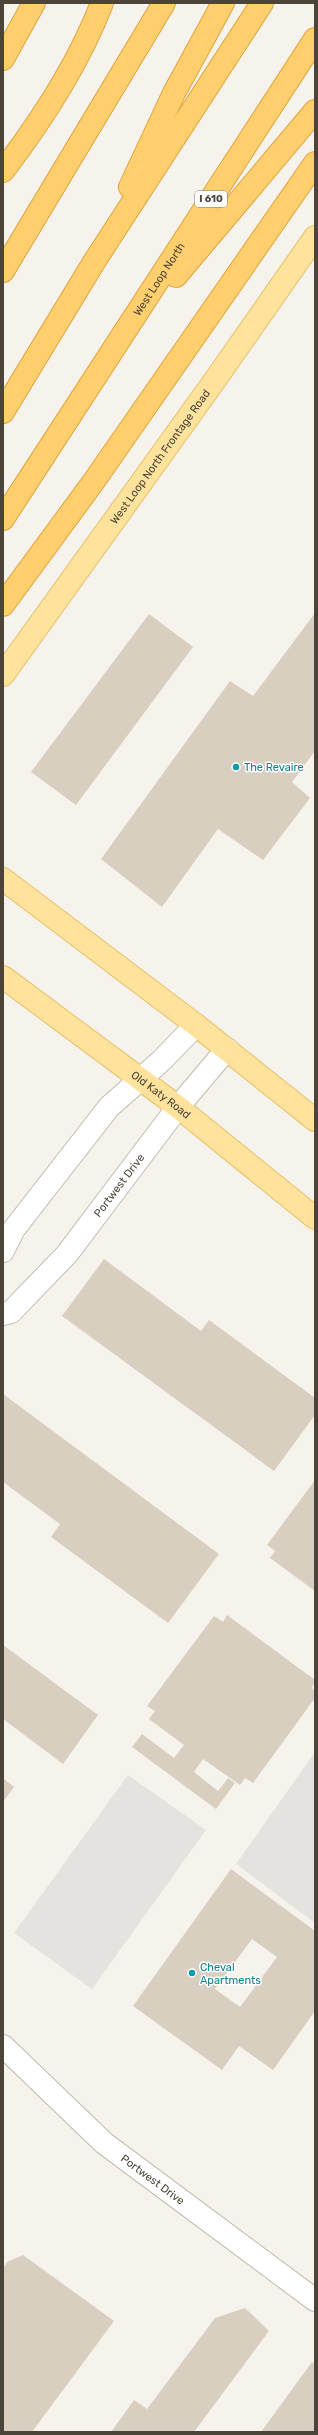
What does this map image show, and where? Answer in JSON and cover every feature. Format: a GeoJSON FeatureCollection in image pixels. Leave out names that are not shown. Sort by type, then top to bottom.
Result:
{"type":"FeatureCollection","features":[{"type":"Feature","properties":{"kind":"highway"},"geometry":{"type":"LineString","coordinates":[[3,59],[34,3]]}},
{"type":"Feature","properties":{"kind":"highway"},"geometry":{"type":"LineString","coordinates":[[3,171],[51,104],[82,47],[102,3]]}},
{"type":"Feature","properties":{"kind":"highway"},"geometry":{"type":"LineString","coordinates":[[3,271],[164,3]]}},
{"type":"Feature","properties":{"kind":"highway"},"geometry":{"type":"LineString","coordinates":[[94,262],[174,93],[223,3]]}},
{"type":"Feature","properties":{"kind":"highway"},"geometry":{"type":"LineString","coordinates":[[3,412],[94,262],[262,3]]}},
{"type":"Feature","properties":{"kind":"highway","name":"West Loop North"},"geometry":{"type":"LineString","coordinates":[[3,518],[108,359],[315,39]]}},
{"type":"Feature","properties":{"kind":"highway"},"geometry":{"type":"LineString","coordinates":[[108,359],[315,111]]}},
{"type":"Feature","properties":{"kind":"highway"},"geometry":{"type":"LineString","coordinates":[[3,605],[94,481],[224,297],[315,163]]}},
{"type":"Feature","properties":{"kind":"main road","name":"West Loop North Frontage Road"},"geometry":{"type":"LineString","coordinates":[[3,675],[215,380],[315,237]]}},
{"type":"Feature","properties":{"kind":"main road"},"geometry":{"type":"LineString","coordinates":[[3,879],[196,1025],[315,1120]]}},
{"type":"Feature","properties":{"kind":"main road","name":"Old Katy Road"},"geometry":{"type":"LineString","coordinates":[[3,977],[178,1107],[315,1218]]}},
{"type":"Feature","properties":{"kind":"street"},"geometry":{"type":"LineString","coordinates":[[3,1251],[14,1229],[109,1107],[141,1079],[196,1025]]}},
{"type":"Feature","properties":{"kind":"street","name":"Portwest Drive"},"geometry":{"type":"LineString","coordinates":[[3,1314],[11,1312],[67,1254],[178,1107],[227,1049]]}},
{"type":"Feature","properties":{"kind":"street","name":"Portwest Drive"},"geometry":{"type":"LineString","coordinates":[[3,2046],[104,2143],[315,2300]]}},
{"type":"Feature","properties":{"kind":"shaded area"},"geometry":{"type":"Polygon","coordinates":[[[315,1752],[315,1923],[236,1864],[315,1752]]]}},
{"type":"Feature","properties":{"kind":"shaded area"},"geometry":{"type":"Polygon","coordinates":[[[128,1775],[206,1830],[92,1989],[14,1933],[128,1775]]]}},
{"type":"Feature","properties":{"kind":"building","name":"The Revaire"},"geometry":{"type":"Polygon","coordinates":[[[315,613],[315,751],[292,782],[310,798],[263,860],[218,829],[162,907],[101,859],[230,681],[253,696],[315,613]]]}},
{"type":"Feature","properties":{"kind":"building"},"geometry":{"type":"Polygon","coordinates":[[[149,614],[193,647],[76,805],[31,772],[149,614]]]}},
{"type":"Feature","properties":{"kind":"building"},"geometry":{"type":"Polygon","coordinates":[[[104,1259],[201,1331],[209,1320],[315,1398],[315,1415],[274,1471],[62,1316],[104,1259]]]}},
{"type":"Feature","properties":{"kind":"building"},"geometry":{"type":"Polygon","coordinates":[[[3,1394],[219,1554],[168,1623],[51,1537],[60,1524],[3,1482],[3,1394]]]}},
{"type":"Feature","properties":{"kind":"building"},"geometry":{"type":"Polygon","coordinates":[[[315,1480],[315,1591],[270,1558],[275,1551],[267,1545],[315,1480]]]}},
{"type":"Feature","properties":{"kind":"building"},"geometry":{"type":"Polygon","coordinates":[[[227,1615],[315,1680],[312,1688],[315,1691],[315,1698],[253,1783],[245,1778],[240,1785],[203,1759],[194,1772],[218,1791],[228,1778],[235,1783],[216,1809],[132,1747],[142,1734],[174,1758],[184,1745],[149,1719],[155,1711],[147,1706],[214,1616],[223,1622],[227,1615]]]}},
{"type":"Feature","properties":{"kind":"building"},"geometry":{"type":"Polygon","coordinates":[[[3,1645],[98,1715],[63,1764],[3,1719],[3,1645]]]}},
{"type":"Feature","properties":{"kind":"building"},"geometry":{"type":"Polygon","coordinates":[[[3,1778],[14,1787],[3,1802],[3,1778]]]}},
{"type":"Feature","properties":{"kind":"building","name":"Cheval Apartments"},"geometry":{"type":"Polygon","coordinates":[[[231,1869],[315,1931],[315,2011],[273,2070],[239,2046],[222,2070],[133,2006],[231,1869]],[[252,1939],[215,1989],[240,2007],[277,1957],[252,1939]]]}},
{"type":"Feature","properties":{"kind":"building"},"geometry":{"type":"Polygon","coordinates":[[[23,2255],[114,2321],[32,2432],[3,2432],[3,2268],[7,2262],[23,2255]]]}},
{"type":"Feature","properties":{"kind":"building"},"geometry":{"type":"Polygon","coordinates":[[[245,2308],[269,2331],[194,2432],[111,2432],[134,2400],[147,2409],[215,2318],[245,2308]]]}},
{"type":"Feature","properties":{"kind":"building"},"geometry":{"type":"Polygon","coordinates":[[[312,2362],[315,2364],[315,2432],[261,2432],[312,2362]]]}},
{"type":"Feature","properties":{"kind":"place","name":"The Revaire"},"geometry":{"type":"Point","coordinates":[236,767]}},
{"type":"Feature","properties":{"kind":"place","name":"Cheval Apartments"},"geometry":{"type":"Point","coordinates":[192,1973]}}]}
